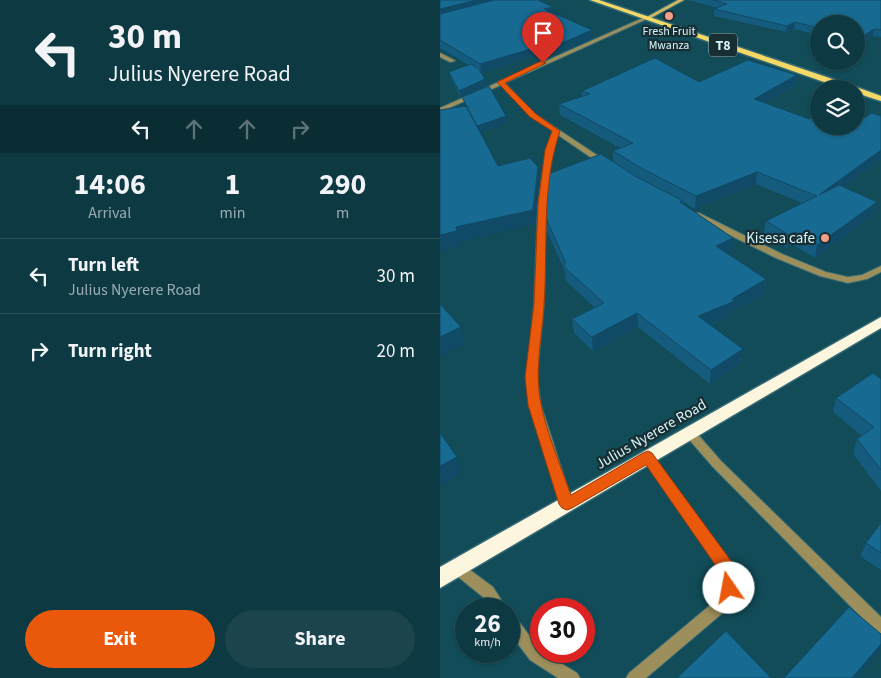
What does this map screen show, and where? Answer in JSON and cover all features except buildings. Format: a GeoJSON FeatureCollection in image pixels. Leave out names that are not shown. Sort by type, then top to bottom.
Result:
{"type":"FeatureCollection","features":[{"type":"Feature","properties":{"kind":"highway","name":"Julius Nyerere Road"},"geometry":{"type":"LineString","coordinates":[[440,578],[881,322]]}},
{"type":"Feature","properties":{"kind":"main road","name":"T8"},"geometry":{"type":"LineString","coordinates":[[593,0],[826,80]]}},
{"type":"Feature","properties":{"kind":"main road"},"geometry":{"type":"LineString","coordinates":[[865,93],[881,99]]}},
{"type":"Feature","properties":{"kind":"street"},"geometry":{"type":"LineString","coordinates":[[440,110],[647,18],[682,0]]}},
{"type":"Feature","properties":{"kind":"street"},"geometry":{"type":"LineString","coordinates":[[440,55],[452,61]]}},
{"type":"Feature","properties":{"kind":"street"},"geometry":{"type":"LineString","coordinates":[[501,82],[533,115],[611,167]]}},
{"type":"Feature","properties":{"kind":"street"},"geometry":{"type":"LineString","coordinates":[[556,131],[549,150],[542,204],[539,304],[532,377],[535,405],[567,504]]}},
{"type":"Feature","properties":{"kind":"street"},"geometry":{"type":"LineString","coordinates":[[689,211],[779,256],[823,274],[848,280],[864,277],[881,269]]}},
{"type":"Feature","properties":{"kind":"street"},"geometry":{"type":"LineString","coordinates":[[690,433],[717,464],[881,626]]}},
{"type":"Feature","properties":{"kind":"street"},"geometry":{"type":"LineString","coordinates":[[634,678],[727,600],[731,574],[648,457]]}},
{"type":"Feature","properties":{"kind":"street"},"geometry":{"type":"LineString","coordinates":[[457,568],[488,592],[492,598]]}},
{"type":"Feature","properties":{"kind":"street"},"geometry":{"type":"LineString","coordinates":[[520,635],[534,655],[572,678]]}},
{"type":"Feature","properties":{"kind":"place","name":"Fresh Fruit Mwanza"},"geometry":{"type":"Point","coordinates":[669,16]}},
{"type":"Feature","properties":{"kind":"place","name":"Kisesa cafe"},"geometry":{"type":"Point","coordinates":[825,238]}},
{"type":"Feature","properties":{"kind":"route"},"geometry":{"type":"LineString","coordinates":[[543,63],[501,82],[533,115],[556,131],[549,150],[542,204],[539,304],[532,377],[535,405],[567,504],[648,457],[731,574],[729,588]]}}]}
